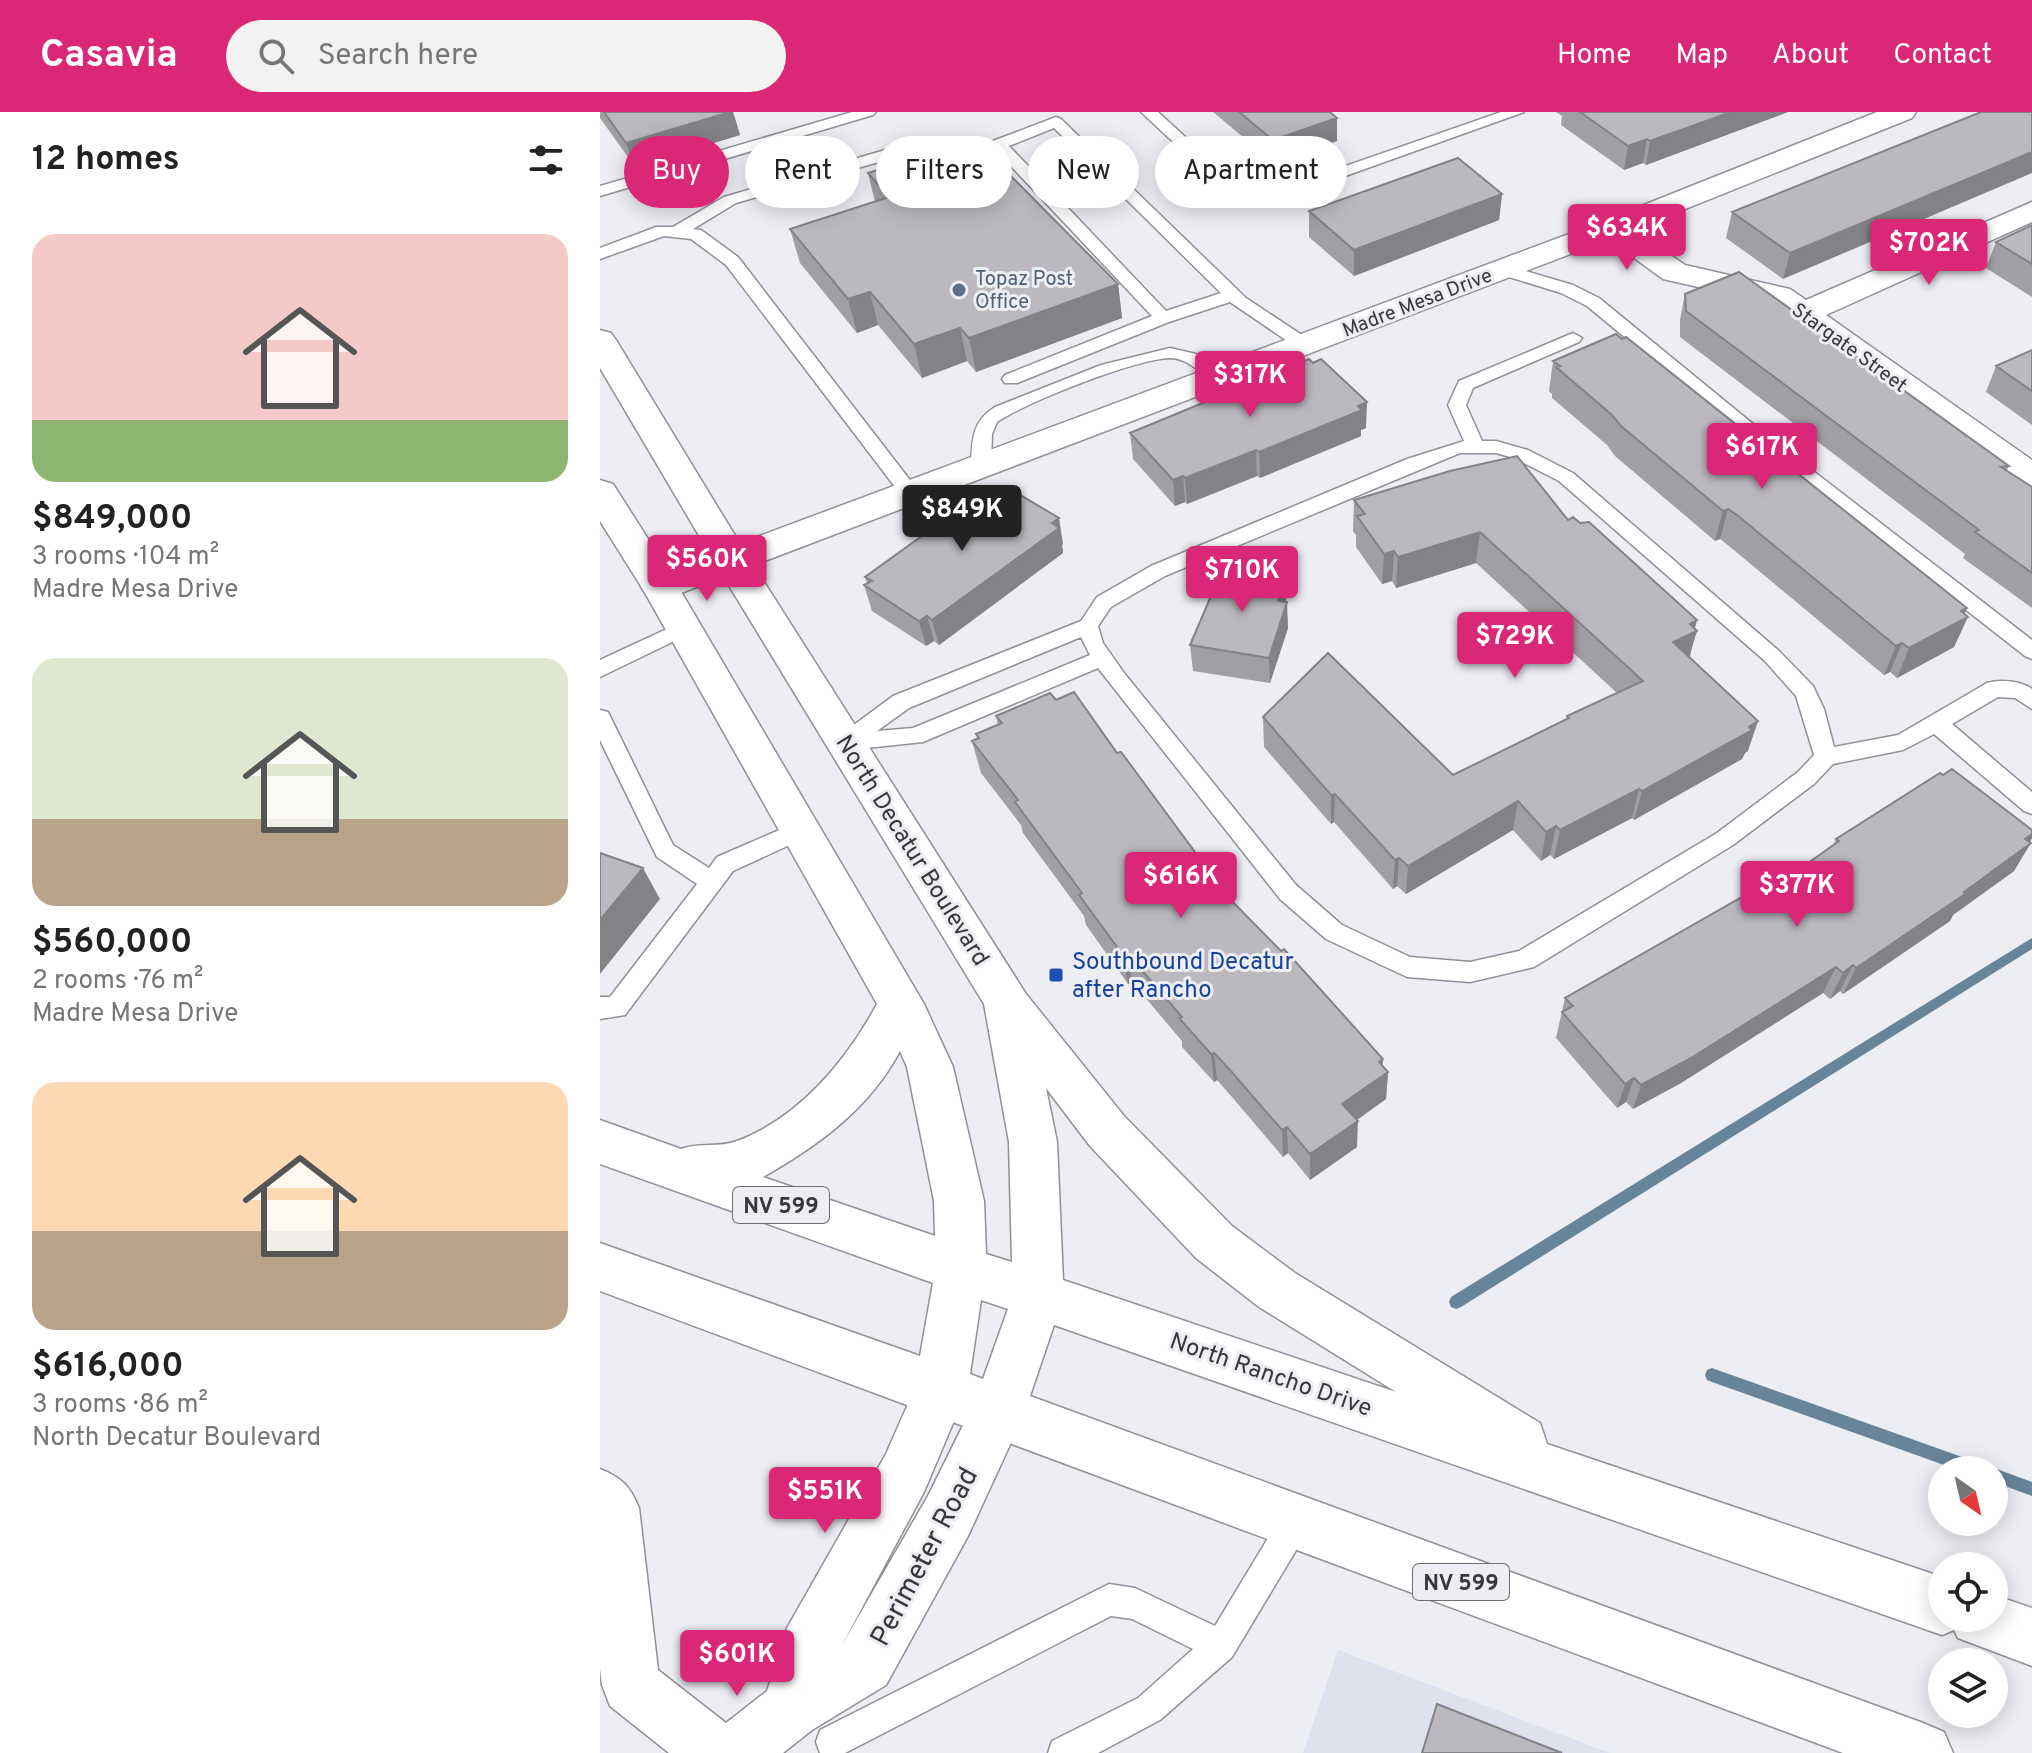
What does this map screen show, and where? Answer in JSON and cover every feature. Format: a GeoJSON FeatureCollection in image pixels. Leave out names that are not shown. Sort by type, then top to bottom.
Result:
{"type":"FeatureCollection","features":[{"type":"Feature","properties":{"kind":"main road","name":"Madre Mesa Drive"},"geometry":{"type":"LineString","coordinates":[[660,587],[1612,228],[1902,112]]}},
{"type":"Feature","properties":{"kind":"main road"},"geometry":{"type":"LineString","coordinates":[[1803,313],[2032,211]]}},
{"type":"Feature","properties":{"kind":"main road","name":"Stargate Street"},"geometry":{"type":"LineString","coordinates":[[1612,228],[1674,272],[1779,296],[2032,477]]}},
{"type":"Feature","properties":{"kind":"main road","name":"North Decatur Boulevard"},"geometry":{"type":"LineString","coordinates":[[600,340],[732,561],[1006,1000],[1033,1142],[1038,1295],[998,1412]]}},
{"type":"Feature","properties":{"kind":"main road"},"geometry":{"type":"LineString","coordinates":[[600,492],[660,587],[901,1004],[930,1067],[959,1201],[961,1269],[941,1390],[905,1473],[808,1649],[823,1735]]}},
{"type":"Feature","properties":{"kind":"main road"},"geometry":{"type":"LineString","coordinates":[[1006,1000],[1107,1131],[1214,1242],[1277,1290],[1580,1480]]}},
{"type":"Feature","properties":{"kind":"main road"},"geometry":{"type":"LineString","coordinates":[[677,1168],[741,1164],[788,1138],[825,1111],[872,1058],[901,1004]]}},
{"type":"Feature","properties":{"kind":"main road","name":"North Rancho Drive"},"geometry":{"type":"LineString","coordinates":[[600,1142],[1928,1601]]}},
{"type":"Feature","properties":{"kind":"main road","name":"NV 599"},"geometry":{"type":"LineString","coordinates":[[600,1267],[1923,1753]]}},
{"type":"Feature","properties":{"kind":"main road","name":"Perimeter Road"},"geometry":{"type":"LineString","coordinates":[[735,1753],[823,1735],[948,1516],[998,1412]]}},
{"type":"Feature","properties":{"kind":"main road"},"geometry":{"type":"LineString","coordinates":[[600,1497],[611,1508],[631,1685],[716,1753]]}},
{"type":"Feature","properties":{"kind":"main road"},"geometry":{"type":"LineString","coordinates":[[2008,1629],[2032,1637]]}},
{"type":"Feature","properties":{"kind":"lane"},"geometry":{"type":"LineString","coordinates":[[600,191],[868,112]]}},
{"type":"Feature","properties":{"kind":"lane"},"geometry":{"type":"LineString","coordinates":[[1149,112],[1235,191],[1250,198],[1270,198],[1516,112]]}},
{"type":"Feature","properties":{"kind":"lane"},"geometry":{"type":"LineString","coordinates":[[1012,139],[1056,122],[1233,295],[1305,345]]}},
{"type":"Feature","properties":{"kind":"lane"},"geometry":{"type":"LineString","coordinates":[[676,232],[730,200],[876,158]]}},
{"type":"Feature","properties":{"kind":"lane"},"geometry":{"type":"LineString","coordinates":[[1012,161],[1163,318]]}},
{"type":"Feature","properties":{"kind":"lane"},"geometry":{"type":"LineString","coordinates":[[600,254],[662,231],[695,234],[732,261],[909,492]]}},
{"type":"Feature","properties":{"kind":"lane"},"geometry":{"type":"LineString","coordinates":[[1502,269],[1567,289],[1593,302],[1769,446],[2032,651]]}},
{"type":"Feature","properties":{"kind":"lane"},"geometry":{"type":"LineString","coordinates":[[1011,379],[1163,318],[1233,295]]}},
{"type":"Feature","properties":{"kind":"lane"},"geometry":{"type":"LineString","coordinates":[[1476,448],[1457,405],[1465,385],[1573,338]]}},
{"type":"Feature","properties":{"kind":"lane"},"geometry":{"type":"LineString","coordinates":[[981,465],[983,428],[991,416],[1018,403],[1158,353],[1188,357],[1220,376]]}},
{"type":"Feature","properties":{"kind":"lane"},"geometry":{"type":"LineString","coordinates":[[847,742],[901,702],[1088,626],[1104,602],[1158,571],[1414,463],[1458,447],[1496,447],[1521,454],[1566,477],[1772,656],[1805,692],[1826,757]]}},
{"type":"Feature","properties":{"kind":"lane"},"geometry":{"type":"LineString","coordinates":[[1088,626],[1093,644],[1103,658],[1288,892],[1334,932],[1407,967],[1470,972],[1525,960],[1725,839],[1806,778],[1826,757],[1903,742],[1995,689],[2020,691],[2032,701]]}},
{"type":"Feature","properties":{"kind":"lane"},"geometry":{"type":"LineString","coordinates":[[600,669],[684,628]]}},
{"type":"Feature","properties":{"kind":"lane"},"geometry":{"type":"LineString","coordinates":[[847,742],[915,736],[1103,658]]}},
{"type":"Feature","properties":{"kind":"lane"},"geometry":{"type":"LineString","coordinates":[[600,718],[665,851],[712,882]]}},
{"type":"Feature","properties":{"kind":"lane"},"geometry":{"type":"LineString","coordinates":[[1936,723],[2032,805]]}},
{"type":"Feature","properties":{"kind":"lane"},"geometry":{"type":"LineString","coordinates":[[600,1008],[616,1008],[725,864],[801,830]]}},
{"type":"Feature","properties":{"kind":"lane"},"geometry":{"type":"LineString","coordinates":[[1064,1753],[1149,1709],[1221,1646],[1296,1521]]}},
{"type":"Feature","properties":{"kind":"lane"},"geometry":{"type":"LineString","coordinates":[[823,1735],[1109,1600],[1135,1604],[1221,1646]]}},
{"type":"Feature","properties":{"kind":"shaded area"},"geometry":{"type":"Polygon","coordinates":[[[1338,1650],[1610,1753],[1303,1753],[1338,1650]]]}},
{"type":"Feature","properties":{"kind":"building"},"geometry":{"type":"Polygon","coordinates":[[[604,112],[730,112],[649,136],[624,136],[624,140],[604,112]]]}},
{"type":"Feature","properties":{"kind":"building"},"geometry":{"type":"Polygon","coordinates":[[[1239,112],[1330,112],[1337,118],[1285,136],[1268,136],[1239,112]]]}},
{"type":"Feature","properties":{"kind":"building"},"geometry":{"type":"Polygon","coordinates":[[[1580,112],[1731,112],[1628,146],[1580,112]]]}},
{"type":"Feature","properties":{"kind":"building"},"geometry":{"type":"Polygon","coordinates":[[[1981,112],[2032,112],[2032,152],[1790,253],[1732,212],[1981,112]]]}},
{"type":"Feature","properties":{"kind":"building"},"geometry":{"type":"Polygon","coordinates":[[[1458,158],[1502,194],[1354,250],[1309,211],[1347,208],[1347,197],[1458,158]]]}},
{"type":"Feature","properties":{"kind":"building","name":"Topaz Post Office"},"geometry":{"type":"Polygon","coordinates":[[[876,170],[876,182],[868,173],[876,170]]]}},
{"type":"Feature","properties":{"kind":"building","name":"Topaz Post Office"},"geometry":{"type":"Polygon","coordinates":[[[1012,177],[1028,193],[1028,208],[1043,208],[1118,284],[969,338],[960,328],[914,344],[870,292],[848,299],[790,229],[876,201],[876,208],[1012,208],[1012,177]]]}},
{"type":"Feature","properties":{"kind":"building"},"geometry":{"type":"Polygon","coordinates":[[[2032,225],[2032,264],[1996,242],[2032,225]]]}},
{"type":"Feature","properties":{"kind":"building"},"geometry":{"type":"Polygon","coordinates":[[[1739,272],[2009,466],[2001,467],[2032,487],[2032,573],[1686,311],[1685,294],[1739,272]]]}},
{"type":"Feature","properties":{"kind":"building"},"geometry":{"type":"Polygon","coordinates":[[[1616,334],[1622,339],[1626,337],[1967,608],[1961,611],[1968,617],[1909,648],[1902,643],[1896,646],[1737,515],[1728,509],[1723,511],[1621,426],[1553,361],[1616,334]]]}},
{"type":"Feature","properties":{"kind":"building"},"geometry":{"type":"Polygon","coordinates":[[[2032,350],[2032,391],[1996,366],[2032,350]]]}},
{"type":"Feature","properties":{"kind":"building"},"geometry":{"type":"Polygon","coordinates":[[[1309,359],[1313,363],[1321,359],[1367,402],[1358,406],[1362,410],[1259,452],[1256,450],[1173,480],[1130,433],[1309,359]]]}},
{"type":"Feature","properties":{"kind":"building"},"geometry":{"type":"Polygon","coordinates":[[[1517,456],[1568,520],[1573,517],[1580,523],[1589,522],[1697,620],[1690,624],[1697,631],[1673,642],[1758,721],[1749,727],[1752,730],[1642,791],[1639,789],[1560,830],[1556,826],[1546,832],[1518,801],[1408,866],[1399,858],[1395,860],[1335,794],[1331,795],[1263,717],[1328,653],[1453,775],[1643,681],[1480,532],[1398,557],[1394,551],[1384,554],[1357,516],[1365,514],[1354,500],[1450,471],[1517,456]]]}},
{"type":"Feature","properties":{"kind":"building"},"geometry":{"type":"Polygon","coordinates":[[[1005,486],[1059,518],[1052,523],[1059,528],[932,620],[927,616],[919,621],[864,585],[872,581],[865,577],[990,487],[998,491],[1005,486]]]}},
{"type":"Feature","properties":{"kind":"building"},"geometry":{"type":"Polygon","coordinates":[[[1223,568],[1286,578],[1278,601],[1287,602],[1269,658],[1190,645],[1223,568]]]}},
{"type":"Feature","properties":{"kind":"building"},"geometry":{"type":"Polygon","coordinates":[[[1074,692],[1117,753],[1121,752],[1212,875],[1227,890],[1223,892],[1281,951],[1284,949],[1383,1059],[1379,1062],[1388,1072],[1342,1104],[1358,1121],[1310,1154],[1287,1127],[1282,1130],[1230,1070],[1214,1053],[1211,1054],[1127,953],[1123,955],[1015,802],[1018,800],[972,741],[979,738],[976,734],[1002,723],[996,716],[1050,693],[1056,700],[1074,692]]]}},
{"type":"Feature","properties":{"kind":"building"},"geometry":{"type":"Polygon","coordinates":[[[1952,769],[2032,830],[2032,834],[2025,839],[2031,843],[1965,894],[1856,968],[1853,965],[1843,973],[1836,967],[1691,1058],[1641,1085],[1634,1078],[1625,1084],[1562,1012],[1573,1006],[1565,998],[1770,881],[1776,886],[1839,841],[1836,839],[1940,773],[1943,775],[1952,769]]]}},
{"type":"Feature","properties":{"kind":"building"},"geometry":{"type":"Polygon","coordinates":[[[600,853],[643,868],[600,920],[600,853]]]}},
{"type":"Feature","properties":{"kind":"building"},"geometry":{"type":"Polygon","coordinates":[[[1437,1704],[1562,1753],[1422,1753],[1437,1704]]]}},
{"type":"Feature","properties":{"kind":"waterway"},"geometry":{"type":"LineString","coordinates":[[1456,1302],[2032,943]]}},
{"type":"Feature","properties":{"kind":"waterway"},"geometry":{"type":"LineString","coordinates":[[1712,1375],[1940,1456]]}},
{"type":"Feature","properties":{"kind":"waterway"},"geometry":{"type":"LineString","coordinates":[[2008,1480],[2032,1489]]}},
{"type":"Feature","properties":{"kind":"place","name":"Topaz Post Office"},"geometry":{"type":"Point","coordinates":[959,290]}},
{"type":"Feature","properties":{"kind":"place","name":"Southbound Decatur after Rancho"},"geometry":{"type":"Point","coordinates":[1056,975]}}]}
